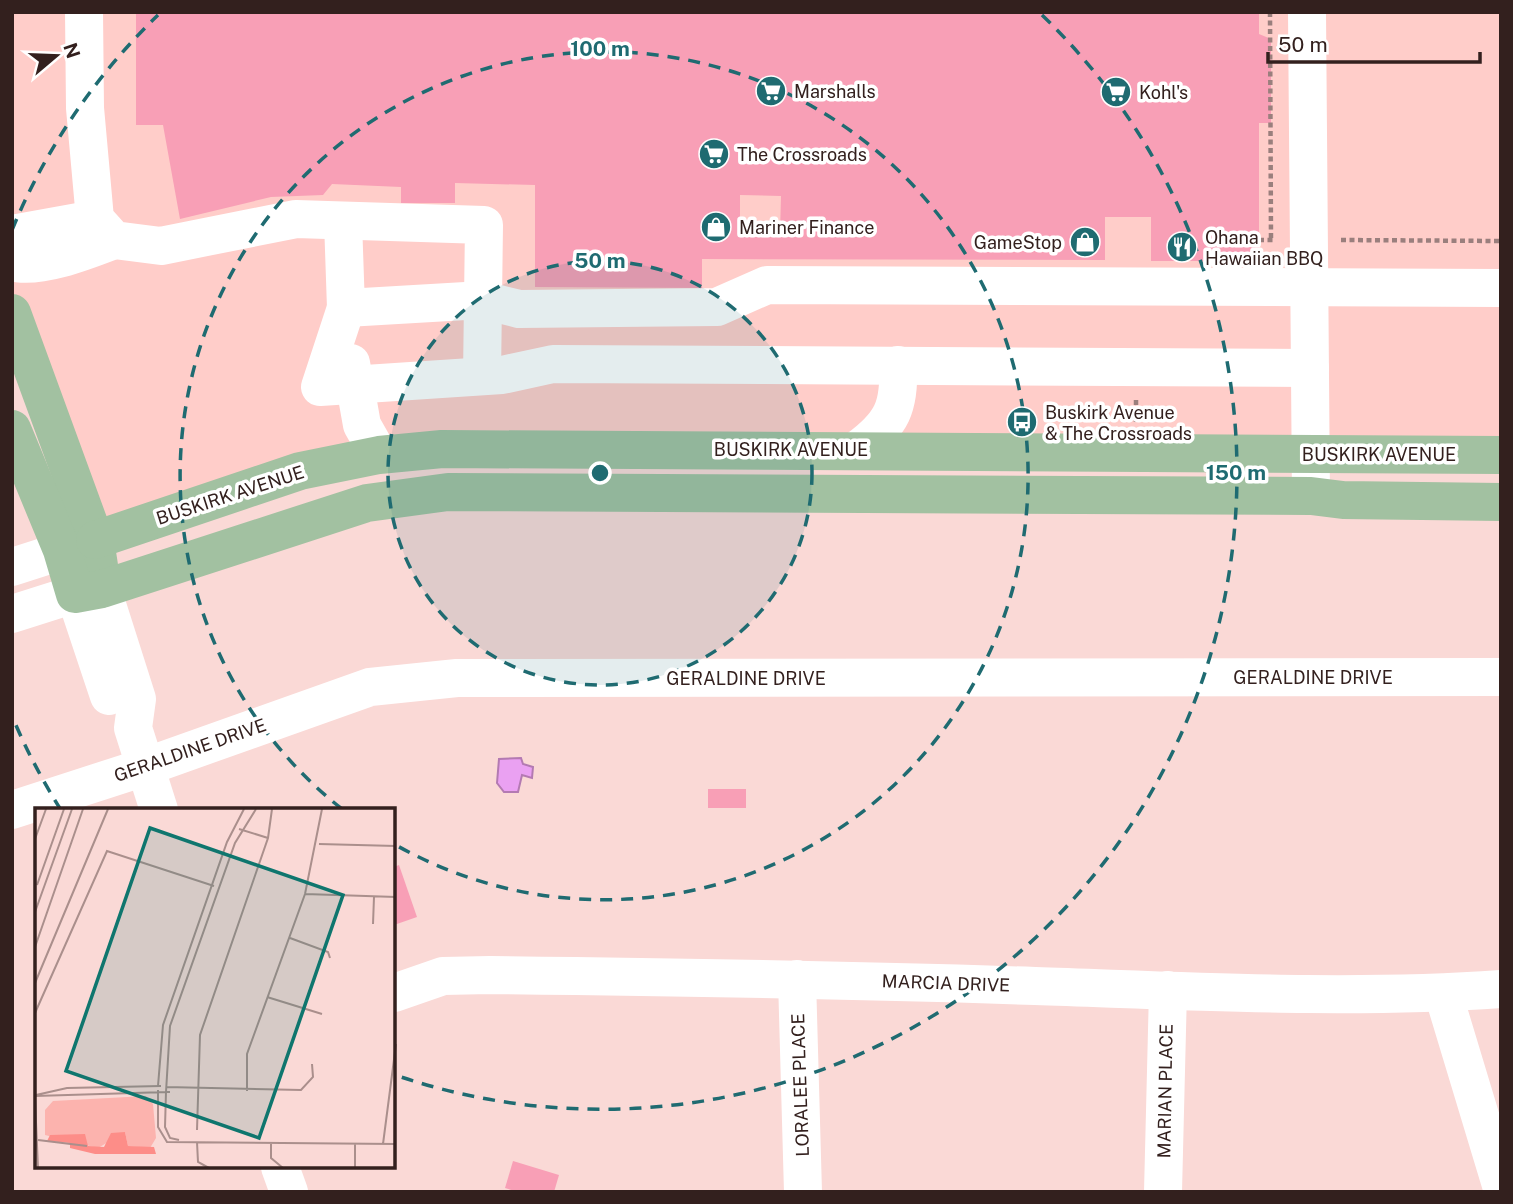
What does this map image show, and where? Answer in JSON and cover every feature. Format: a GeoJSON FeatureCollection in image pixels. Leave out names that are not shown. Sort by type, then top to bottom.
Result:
{"type":"FeatureCollection","features":[{"type":"Feature","properties":{"kind":"main road"},"geometry":{"type":"LineString","coordinates":[[12,313],[89,592],[367,503],[448,492],[1311,496],[1343,500],[1501,502]]}},
{"type":"Feature","properties":{"kind":"main road"},"geometry":{"type":"LineString","coordinates":[[12,429],[78,545]]}},
{"type":"Feature","properties":{"kind":"main road","name":"BUSKIRK AVENUE"},"geometry":{"type":"LineString","coordinates":[[78,545],[300,471],[379,455],[442,449],[858,449],[1501,455]]}},
{"type":"Feature","properties":{"kind":"street"},"geometry":{"type":"LineString","coordinates":[[84,12],[85,108],[104,229]]}},
{"type":"Feature","properties":{"kind":"street"},"geometry":{"type":"LineString","coordinates":[[1307,12],[1311,496]]}},
{"type":"Feature","properties":{"kind":"street"},"geometry":{"type":"LineString","coordinates":[[12,234],[104,229],[161,246],[296,219],[484,225],[482,376]]}},
{"type":"Feature","properties":{"kind":"street"},"geometry":{"type":"LineString","coordinates":[[343,221],[346,308],[320,387],[354,387],[502,375],[554,364],[1310,368]]}},
{"type":"Feature","properties":{"kind":"street"},"geometry":{"type":"LineString","coordinates":[[12,262],[22,265],[83,252],[104,229]]}},
{"type":"Feature","properties":{"kind":"street"},"geometry":{"type":"LineString","coordinates":[[346,308],[483,300],[519,309],[717,306],[767,285],[1501,288]]}},
{"type":"Feature","properties":{"kind":"street"},"geometry":{"type":"LineString","coordinates":[[858,449],[883,430],[894,408],[899,396],[898,365]]}},
{"type":"Feature","properties":{"kind":"street"},"geometry":{"type":"LineString","coordinates":[[354,387],[362,425],[379,455]]}},
{"type":"Feature","properties":{"kind":"street"},"geometry":{"type":"LineString","coordinates":[[12,567],[78,545]]}},
{"type":"Feature","properties":{"kind":"street"},"geometry":{"type":"LineString","coordinates":[[12,614],[89,592],[137,699],[133,729],[158,808]]}},
{"type":"Feature","properties":{"kind":"street","name":"GERALDINE DRIVE"},"geometry":{"type":"LineString","coordinates":[[12,810],[145,767],[370,687],[457,678],[1501,677]]}},
{"type":"Feature","properties":{"kind":"street","name":"MARCIA DRIVE"},"geometry":{"type":"LineString","coordinates":[[396,992],[443,976],[797,979],[1168,990],[1443,993],[1501,989]]}},
{"type":"Feature","properties":{"kind":"street","name":"LORALEE PLACE"},"geometry":{"type":"LineString","coordinates":[[797,979],[803,1192]]}},
{"type":"Feature","properties":{"kind":"street","name":"MARIAN PLACE"},"geometry":{"type":"LineString","coordinates":[[1163,1192],[1168,990]]}},
{"type":"Feature","properties":{"kind":"street"},"geometry":{"type":"LineString","coordinates":[[1443,993],[1501,1185]]}},
{"type":"Feature","properties":{"kind":"street"},"geometry":{"type":"LineString","coordinates":[[281,1169],[289,1192]]}},
{"type":"Feature","properties":{"kind":"path"},"geometry":{"type":"LineString","coordinates":[[1270,12],[1271,240]]}},
{"type":"Feature","properties":{"kind":"path"},"geometry":{"type":"LineString","coordinates":[[1259,240],[1501,241]]}},
{"type":"Feature","properties":{"kind":"shaded area","name":"The Crossroads"},"geometry":{"type":"Polygon","coordinates":[[[12,12],[1501,12],[1501,455],[442,449],[95,540],[12,313],[12,12]]]}},
{"type":"Feature","properties":{"kind":"shaded area"},"geometry":{"type":"Polygon","coordinates":[[[521,758],[523,764],[533,767],[532,778],[522,775],[518,792],[504,792],[497,783],[499,759],[521,758]]]}},
{"type":"Feature","properties":{"kind":"building","name":"The Crossroads"},"geometry":{"type":"Polygon","coordinates":[[[136,12],[1259,12],[1259,34],[1271,39],[1271,123],[1259,123],[1259,261],[1151,261],[1151,217],[1105,217],[1105,260],[702,259],[702,288],[535,287],[535,185],[455,183],[455,203],[401,203],[401,187],[332,184],[323,195],[271,197],[180,219],[163,125],[136,125],[136,12]],[[740,195],[740,232],[780,233],[781,196],[740,195]]]}},
{"type":"Feature","properties":{"kind":"building"},"geometry":{"type":"Polygon","coordinates":[[[708,789],[746,789],[746,808],[708,808],[708,789]]]}},
{"type":"Feature","properties":{"kind":"building"},"geometry":{"type":"Polygon","coordinates":[[[399,865],[417,917],[396,924],[396,866],[399,865]]]}},
{"type":"Feature","properties":{"kind":"building"},"geometry":{"type":"Polygon","coordinates":[[[513,1161],[559,1175],[554,1192],[518,1192],[505,1188],[513,1161]]]}},
{"type":"Feature","properties":{"kind":"place","name":"Marshalls"},"geometry":{"type":"Point","coordinates":[771,91]}},
{"type":"Feature","properties":{"kind":"place","name":"Kohl's"},"geometry":{"type":"Point","coordinates":[1116,92]}},
{"type":"Feature","properties":{"kind":"place","name":"The Crossroads"},"geometry":{"type":"Point","coordinates":[714,154]}},
{"type":"Feature","properties":{"kind":"place","name":"Mariner Finance"},"geometry":{"type":"Point","coordinates":[716,227]}},
{"type":"Feature","properties":{"kind":"place","name":"GameStop"},"geometry":{"type":"Point","coordinates":[1085,242]}},
{"type":"Feature","properties":{"kind":"place","name":"Ohana Hawaiian BBQ"},"geometry":{"type":"Point","coordinates":[1182,247]}},
{"type":"Feature","properties":{"kind":"place","name":"Buskirk Avenue & The Crossroads"},"geometry":{"type":"Point","coordinates":[1022,422]}}]}
